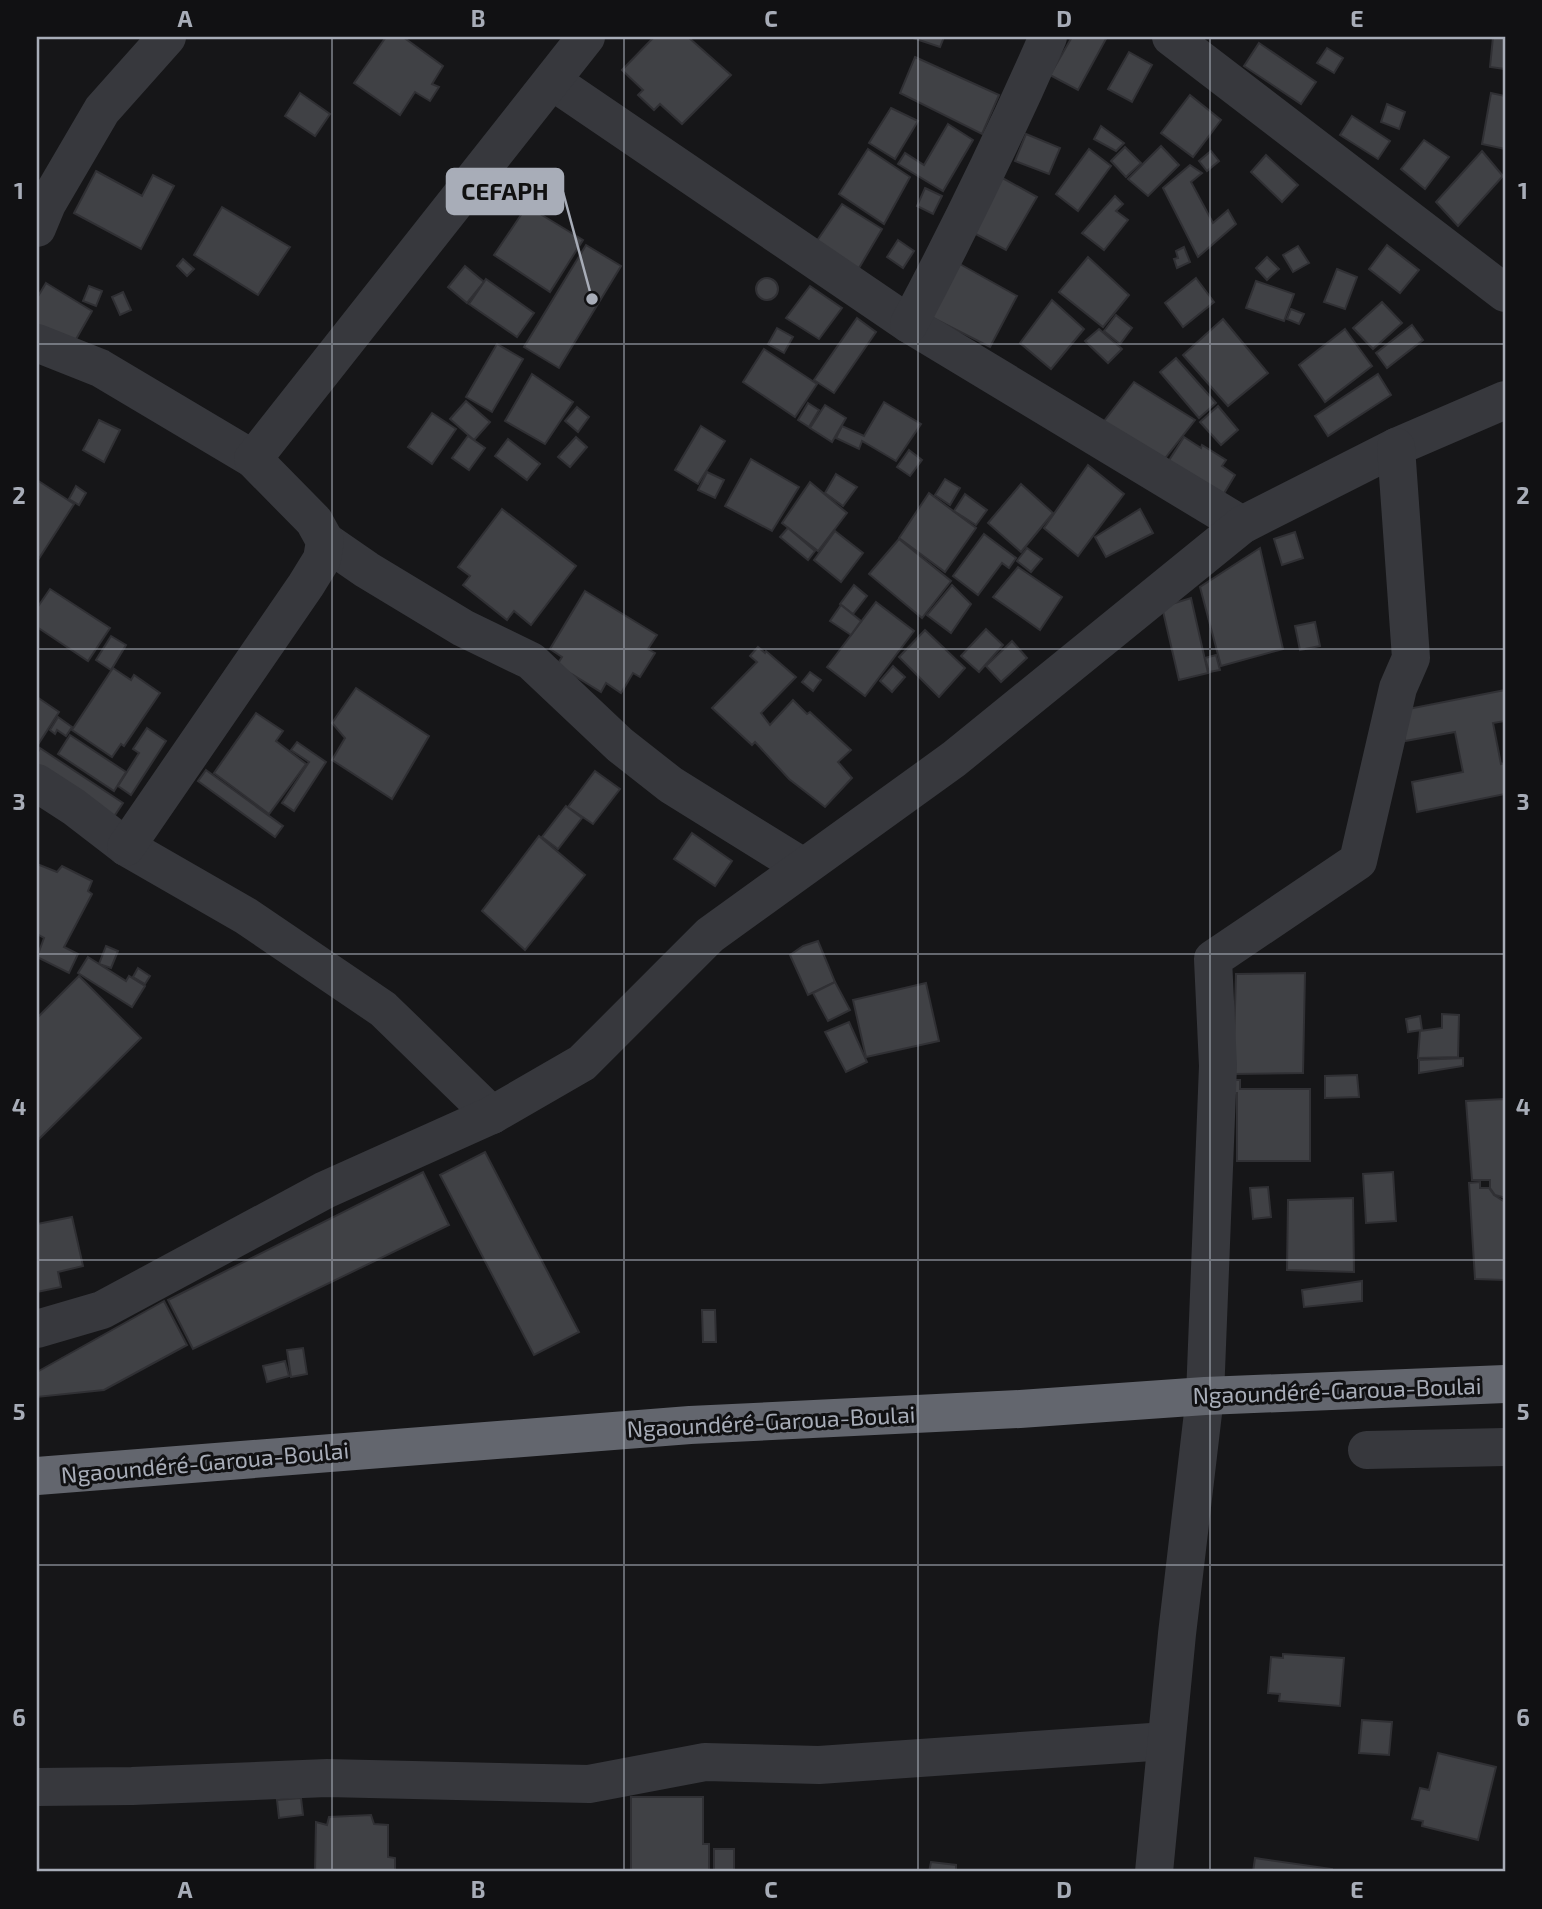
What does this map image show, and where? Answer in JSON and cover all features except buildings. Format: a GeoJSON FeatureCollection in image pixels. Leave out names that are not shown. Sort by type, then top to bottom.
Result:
{"type":"FeatureCollection","features":[{"type":"Feature","properties":{"kind":"highway","name":"Ngaoundéré-Garoua-Boulai"},"geometry":{"type":"LineString","coordinates":[[37,1476],[690,1425],[1020,1409],[1205,1396],[1505,1384]]}},
{"type":"Feature","properties":{"kind":"street"},"geometry":{"type":"LineString","coordinates":[[37,228],[47,204],[103,110],[167,37]]}},
{"type":"Feature","properties":{"kind":"street"},"geometry":{"type":"LineString","coordinates":[[253,459],[586,37]]}},
{"type":"Feature","properties":{"kind":"street"},"geometry":{"type":"LineString","coordinates":[[909,324],[1013,118],[1048,37]]}},
{"type":"Feature","properties":{"kind":"street"},"geometry":{"type":"LineString","coordinates":[[1171,37],[1505,293]]}},
{"type":"Feature","properties":{"kind":"street"},"geometry":{"type":"LineString","coordinates":[[552,81],[909,324],[1242,525]]}},
{"type":"Feature","properties":{"kind":"street"},"geometry":{"type":"LineString","coordinates":[[37,343],[100,368],[253,459],[314,521],[325,541],[367,570],[463,628],[531,661],[620,745],[670,785],[803,867]]}},
{"type":"Feature","properties":{"kind":"street"},"geometry":{"type":"LineString","coordinates":[[37,1329],[102,1310],[325,1191],[492,1115],[582,1063],[710,935],[954,759],[1242,525],[1395,447],[1505,400]]}},
{"type":"Feature","properties":{"kind":"street"},"geometry":{"type":"LineString","coordinates":[[1154,1872],[1205,1396],[1218,1066],[1213,960],[1358,861],[1398,688],[1411,658],[1395,447]]}},
{"type":"Feature","properties":{"kind":"street"},"geometry":{"type":"LineString","coordinates":[[126,847],[306,585],[321,559],[325,541]]}},
{"type":"Feature","properties":{"kind":"street"},"geometry":{"type":"LineString","coordinates":[[37,783],[74,807],[126,847],[246,916],[383,1009],[492,1115]]}},
{"type":"Feature","properties":{"kind":"street"},"geometry":{"type":"LineString","coordinates":[[1367,1450],[1505,1447]]}},
{"type":"Feature","properties":{"kind":"street"},"geometry":{"type":"LineString","coordinates":[[37,1787],[327,1778],[589,1784],[705,1762],[818,1765],[1166,1741]]}},
{"type":"Feature","properties":{"kind":"place","name":"CEFAPH"},"geometry":{"type":"Point","coordinates":[592,299]}}]}
